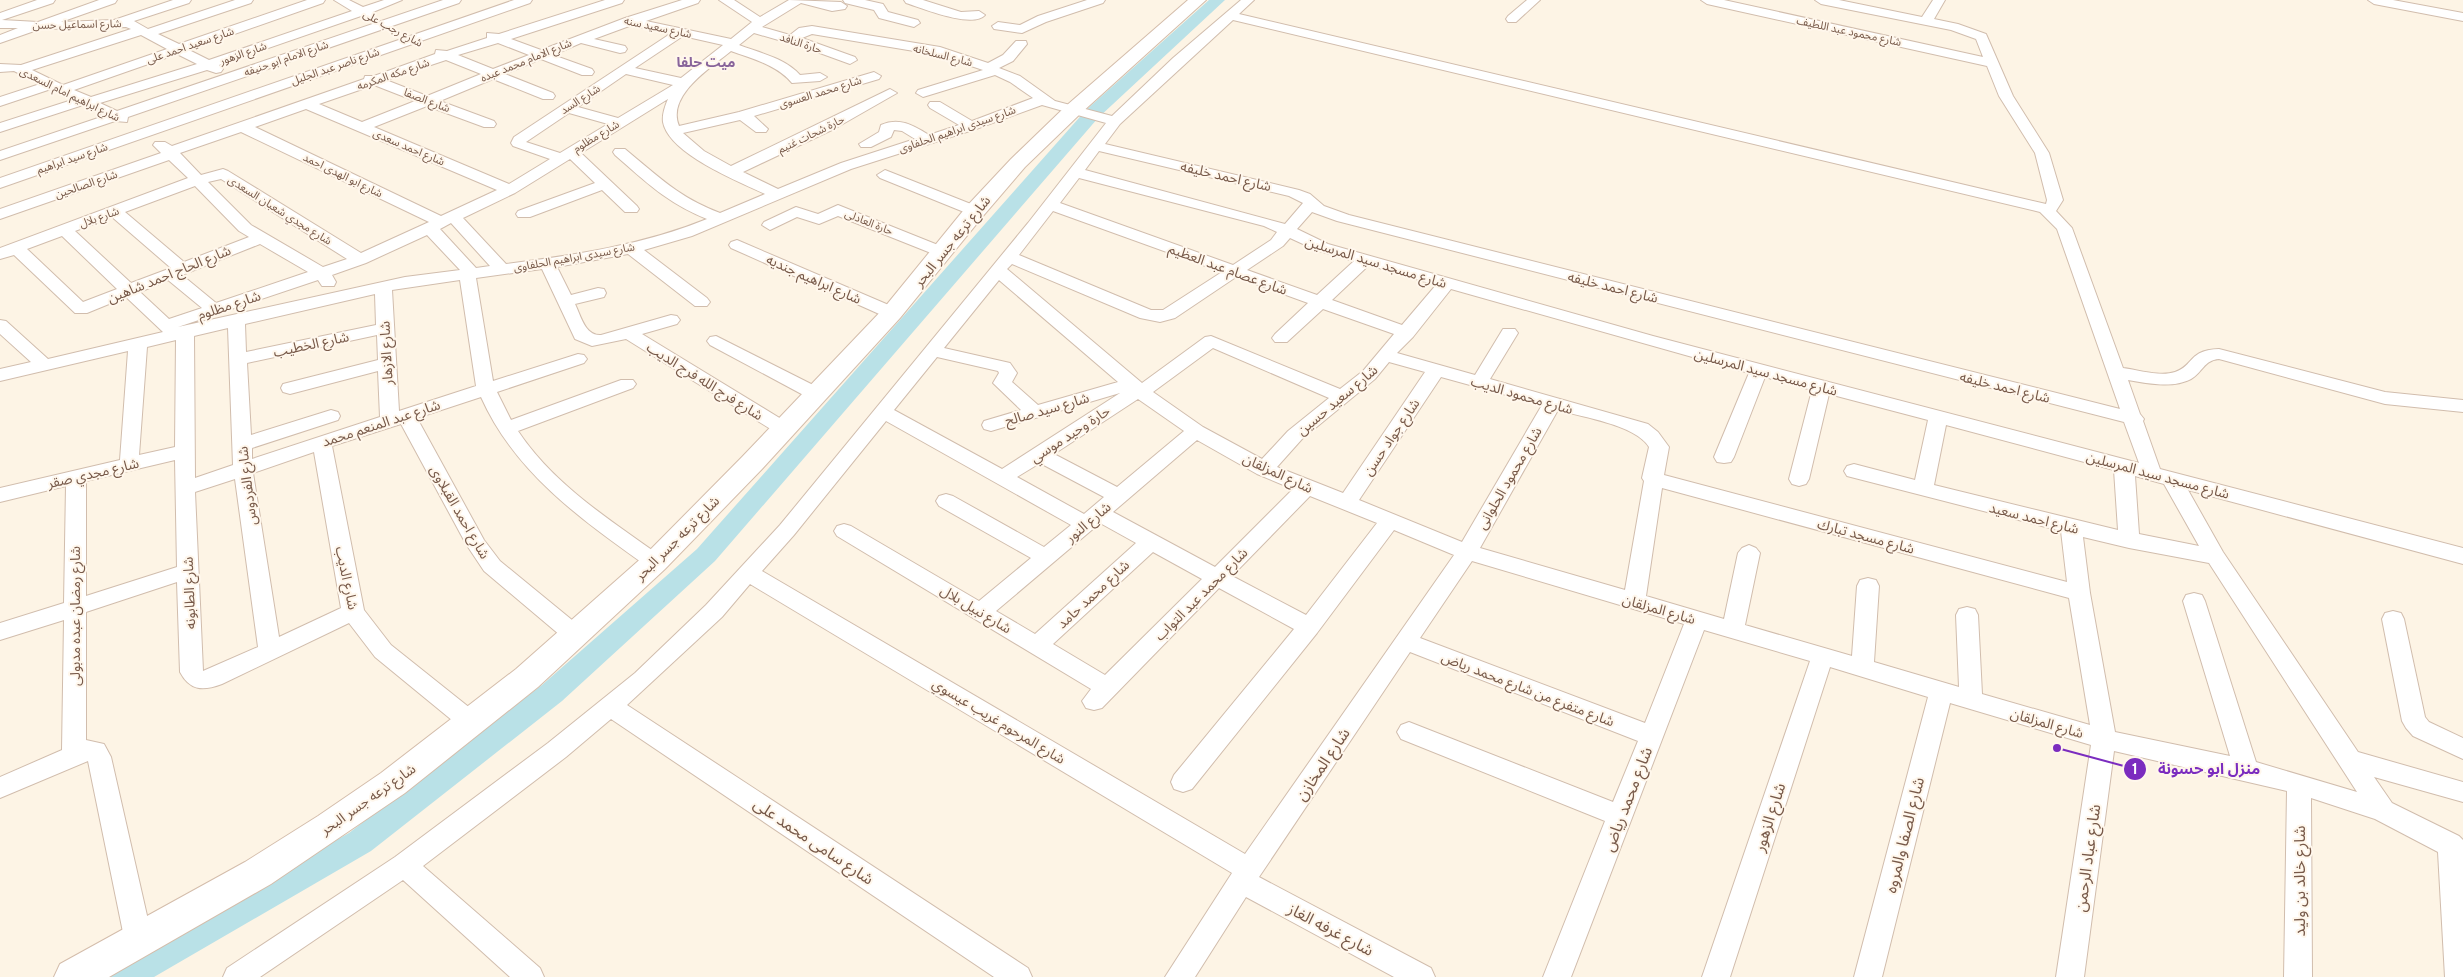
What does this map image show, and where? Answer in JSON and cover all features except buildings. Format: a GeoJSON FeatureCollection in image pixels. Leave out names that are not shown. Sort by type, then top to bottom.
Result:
{"type":"FeatureCollection","features":[{"type":"Feature","properties":{"kind":"street"},"geometry":{"type":"LineString","coordinates":[[0,17],[49,0]]}},
{"type":"Feature","properties":{"kind":"street"},"geometry":{"type":"LineString","coordinates":[[0,39],[111,0]]}},
{"type":"Feature","properties":{"kind":"street"},"geometry":{"type":"LineString","coordinates":[[119,22],[186,0]]}},
{"type":"Feature","properties":{"kind":"street"},"geometry":{"type":"LineString","coordinates":[[11,68],[145,32],[247,0]]}},
{"type":"Feature","properties":{"kind":"street","name":"شارع سعيد احمد على"},"geometry":{"type":"LineString","coordinates":[[0,102],[56,87],[178,49],[318,0]]}},
{"type":"Feature","properties":{"kind":"street","name":"شارع رجب على"},"geometry":{"type":"LineString","coordinates":[[340,0],[446,55],[548,96]]}},
{"type":"Feature","properties":{"kind":"street","name":"شارع الزهور"},"geometry":{"type":"LineString","coordinates":[[0,128],[132,88],[149,86],[396,0]]}},
{"type":"Feature","properties":{"kind":"street","name":"شارع الامام ابو حنيفه"},"geometry":{"type":"LineString","coordinates":[[0,156],[455,0]]}},
{"type":"Feature","properties":{"kind":"street","name":"شارع ناصر عبد الجليل"},"geometry":{"type":"LineString","coordinates":[[144,133],[526,0]]}},
{"type":"Feature","properties":{"kind":"street","name":"شارع مكه المكرمه"},"geometry":{"type":"LineString","coordinates":[[171,153],[446,55],[618,0]]}},
{"type":"Feature","properties":{"kind":"street","name":"شارع الامام محمد عبده"},"geometry":{"type":"LineString","coordinates":[[362,127],[538,55],[628,21],[694,0]]}},
{"type":"Feature","properties":{"kind":"street"},"geometry":{"type":"LineString","coordinates":[[725,0],[756,25]]}},
{"type":"Feature","properties":{"kind":"street","name":"شارع مظلوم"},"geometry":{"type":"LineString","coordinates":[[175,331],[213,310],[360,260],[510,190],[682,84],[756,25],[798,0]]}},
{"type":"Feature","properties":{"kind":"street"},"geometry":{"type":"LineString","coordinates":[[802,0],[832,7],[845,3],[879,7],[883,15],[914,29],[899,44]]}},
{"type":"Feature","properties":{"kind":"street"},"geometry":{"type":"LineString","coordinates":[[910,0],[960,16],[979,16]]}},
{"type":"Feature","properties":{"kind":"street"},"geometry":{"type":"LineString","coordinates":[[998,26],[1022,29],[1099,0]]}},
{"type":"Feature","properties":{"kind":"street","name":"شارع ترعه جسر البحر"},"geometry":{"type":"LineString","coordinates":[[74,977],[139,942],[258,873],[330,827],[393,783],[472,723],[575,635],[655,562],[892,314],[975,211],[1018,163],[1198,0]]}},
{"type":"Feature","properties":{"kind":"street"},"geometry":{"type":"LineString","coordinates":[[237,977],[404,865],[557,750],[643,679],[714,611],[787,530],[883,412],[1050,205],[1096,146],[1111,120],[1248,0]]}},
{"type":"Feature","properties":{"kind":"street"},"geometry":{"type":"LineString","coordinates":[[1513,0],[1532,2]]}},
{"type":"Feature","properties":{"kind":"street","name":"شارع محمود عبد اللطيف"},"geometry":{"type":"LineString","coordinates":[[1707,0],[1991,63]]}},
{"type":"Feature","properties":{"kind":"street"},"geometry":{"type":"LineString","coordinates":[[1232,16],[2046,209],[2052,207],[2055,200],[2042,153],[2006,96],[1981,38],[1954,27],[1821,0]]}},
{"type":"Feature","properties":{"kind":"street"},"geometry":{"type":"LineString","coordinates":[[1926,21],[1939,0]]}},
{"type":"Feature","properties":{"kind":"street"},"geometry":{"type":"LineString","coordinates":[[2374,0],[2463,16]]}},
{"type":"Feature","properties":{"kind":"street","name":"شارع سعيد سنه"},"geometry":{"type":"LineString","coordinates":[[566,2],[584,10],[731,45],[776,63],[790,72],[797,80],[820,77]]}},
{"type":"Feature","properties":{"kind":"street"},"geometry":{"type":"LineString","coordinates":[[1512,19],[1532,2]]}},
{"type":"Feature","properties":{"kind":"street"},"geometry":{"type":"LineString","coordinates":[[485,3],[498,10]]}},
{"type":"Feature","properties":{"kind":"street"},"geometry":{"type":"LineString","coordinates":[[784,8],[822,15]]}},
{"type":"Feature","properties":{"kind":"street"},"geometry":{"type":"LineString","coordinates":[[520,17],[538,25]]}},
{"type":"Feature","properties":{"kind":"street","name":"شارع اسماعيل حسن"},"geometry":{"type":"LineString","coordinates":[[0,24],[36,26],[128,23],[259,93]]}},
{"type":"Feature","properties":{"kind":"street"},"geometry":{"type":"LineString","coordinates":[[460,23],[538,55],[587,72]]}},
{"type":"Feature","properties":{"kind":"street","name":"حارة النافد"},"geometry":{"type":"LineString","coordinates":[[756,25],[850,60]]}},
{"type":"Feature","properties":{"kind":"street","name":"شارع السلخانه"},"geometry":{"type":"LineString","coordinates":[[792,40],[804,31],[812,30],[940,51],[1015,79],[1042,100],[1111,120]]}},
{"type":"Feature","properties":{"kind":"street","name":"شارع السد"},"geometry":{"type":"LineString","coordinates":[[566,155],[518,143],[519,140],[682,32]]}},
{"type":"Feature","properties":{"kind":"street"},"geometry":{"type":"LineString","coordinates":[[580,39],[620,49]]}},
{"type":"Feature","properties":{"kind":"street"},"geometry":{"type":"LineString","coordinates":[[923,93],[992,69],[1008,58],[1021,44]]}},
{"type":"Feature","properties":{"kind":"street"},"geometry":{"type":"LineString","coordinates":[[79,51],[93,58]]}},
{"type":"Feature","properties":{"kind":"street","name":"شارع الصفا"},"geometry":{"type":"LineString","coordinates":[[336,66],[489,124]]}},
{"type":"Feature","properties":{"kind":"street","name":"شارع ابراهيم امام السعدى"},"geometry":{"type":"LineString","coordinates":[[11,68],[117,115],[171,153],[197,180]]}},
{"type":"Feature","properties":{"kind":"street"},"geometry":{"type":"LineString","coordinates":[[625,70],[682,84],[671,110],[669,124],[674,131],[695,152],[776,194]]}},
{"type":"Feature","properties":{"kind":"street","name":"شارع محمد العسوى"},"geometry":{"type":"LineString","coordinates":[[674,131],[743,115],[874,76]]}},
{"type":"Feature","properties":{"kind":"street"},"geometry":{"type":"LineString","coordinates":[[259,93],[263,120]]}},
{"type":"Feature","properties":{"kind":"street","name":"شارع محمد العسوى"},"geometry":{"type":"LineString","coordinates":[[765,93],[766,108]]}},
{"type":"Feature","properties":{"kind":"street","name":"حارة شحات غنيم"},"geometry":{"type":"LineString","coordinates":[[731,172],[829,126],[850,115],[868,101],[890,93]]}},
{"type":"Feature","properties":{"kind":"street","name":"شارع سيدى ابراهيم الحلفاوى"},"geometry":{"type":"LineString","coordinates":[[236,320],[382,287],[469,273],[547,264],[631,248],[686,233],[846,166],[971,126],[1042,100]]}},
{"type":"Feature","properties":{"kind":"street","name":"شارع احمد سعدى"},"geometry":{"type":"LineString","coordinates":[[307,104],[510,190]]}},
{"type":"Feature","properties":{"kind":"street"},"geometry":{"type":"LineString","coordinates":[[935,105],[971,126]]}},
{"type":"Feature","properties":{"kind":"street"},"geometry":{"type":"LineString","coordinates":[[567,108],[619,123]]}},
{"type":"Feature","properties":{"kind":"street"},"geometry":{"type":"LineString","coordinates":[[743,115],[761,129]]}},
{"type":"Feature","properties":{"kind":"street"},"geometry":{"type":"LineString","coordinates":[[866,144],[886,134],[886,128],[894,125],[902,126],[927,140]]}},
{"type":"Feature","properties":{"kind":"street","name":"شارع ابو الهدى احمد"},"geometry":{"type":"LineString","coordinates":[[243,127],[442,223]]}},
{"type":"Feature","properties":{"kind":"street","name":"شارع سيد ابراهيم"},"geometry":{"type":"LineString","coordinates":[[0,183],[144,133]]}},
{"type":"Feature","properties":{"kind":"street","name":"شارع احمد خليفه"},"geometry":{"type":"LineString","coordinates":[[1096,146],[1294,192],[1305,197],[1318,209],[1342,218],[2135,419]]}},
{"type":"Feature","properties":{"kind":"street"},"geometry":{"type":"LineString","coordinates":[[620,152],[673,197],[688,206],[720,218]]}},
{"type":"Feature","properties":{"kind":"street","name":"شارع الصالحين"},"geometry":{"type":"LineString","coordinates":[[0,214],[171,153]]}},
{"type":"Feature","properties":{"kind":"street"},"geometry":{"type":"LineString","coordinates":[[566,155],[605,184],[631,209]]}},
{"type":"Feature","properties":{"kind":"street","name":"شارع مسجد سيد المرسلين"},"geometry":{"type":"LineString","coordinates":[[1074,172],[1270,223],[1290,231],[1309,242],[1446,284],[1822,387],[2124,465],[2463,556]]}},
{"type":"Feature","properties":{"kind":"street","name":"شارع مجدي شعبان السعدى"},"geometry":{"type":"LineString","coordinates":[[197,180],[219,174],[226,175],[360,260]]}},
{"type":"Feature","properties":{"kind":"street"},"geometry":{"type":"LineString","coordinates":[[884,175],[975,211]]}},
{"type":"Feature","properties":{"kind":"street"},"geometry":{"type":"LineString","coordinates":[[197,180],[245,228],[323,274],[336,296]]}},
{"type":"Feature","properties":{"kind":"street","name":"شارع بلال"},"geometry":{"type":"LineString","coordinates":[[0,254],[197,180]]}},
{"type":"Feature","properties":{"kind":"street"},"geometry":{"type":"LineString","coordinates":[[524,214],[605,184]]}},
{"type":"Feature","properties":{"kind":"street"},"geometry":{"type":"LineString","coordinates":[[1003,263],[1146,314],[1160,317],[1169,314],[1232,271],[1257,258],[1290,231],[1311,203]]}},
{"type":"Feature","properties":{"kind":"street","name":"شارع عصام عبد العظيم"},"geometry":{"type":"LineString","coordinates":[[1050,205],[1407,333]]}},
{"type":"Feature","properties":{"kind":"street"},"geometry":{"type":"LineString","coordinates":[[2046,209],[2064,228],[2135,419],[2162,476],[2383,811]]}},
{"type":"Feature","properties":{"kind":"street","name":"حارة العادلى"},"geometry":{"type":"LineString","coordinates":[[770,225],[796,212],[819,219],[838,210],[942,252]]}},
{"type":"Feature","properties":{"kind":"street"},"geometry":{"type":"LineString","coordinates":[[114,211],[177,271],[213,310]]}},
{"type":"Feature","properties":{"kind":"street"},"geometry":{"type":"LineString","coordinates":[[442,223],[502,269]]}},
{"type":"Feature","properties":{"kind":"street"},"geometry":{"type":"LineString","coordinates":[[442,223],[469,273],[486,388],[494,409],[515,441],[544,474],[592,517],[655,562]]}},
{"type":"Feature","properties":{"kind":"street"},"geometry":{"type":"LineString","coordinates":[[65,230],[175,331]]}},
{"type":"Feature","properties":{"kind":"street","name":"شارع الحاج احمد شاهين"},"geometry":{"type":"LineString","coordinates":[[16,248],[77,308],[86,308],[260,238]]}},
{"type":"Feature","properties":{"kind":"street","name":"شارع ابراهيم جنديه"},"geometry":{"type":"LineString","coordinates":[[736,245],[892,314]]}},
{"type":"Feature","properties":{"kind":"street"},"geometry":{"type":"LineString","coordinates":[[631,248],[701,302]]}},
{"type":"Feature","properties":{"kind":"street"},"geometry":{"type":"LineString","coordinates":[[1281,338],[1365,260]]}},
{"type":"Feature","properties":{"kind":"street","name":"شارع المزلقان"},"geometry":{"type":"LineString","coordinates":[[1003,263],[1137,389],[1196,432],[1264,469],[1467,552],[1822,658],[2104,739],[2246,770],[2299,785],[2383,811],[2456,849]]}},
{"type":"Feature","properties":{"kind":"street"},"geometry":{"type":"LineString","coordinates":[[547,264],[581,335],[585,338],[602,340],[671,320]]}},
{"type":"Feature","properties":{"kind":"street","name":"شارع سعيد حسين"},"geometry":{"type":"LineString","coordinates":[[1264,469],[1295,435],[1369,375],[1407,333],[1446,284]]}},
{"type":"Feature","properties":{"kind":"street","name":"شارع الازهار"},"geometry":{"type":"LineString","coordinates":[[382,287],[387,363],[398,417]]}},
{"type":"Feature","properties":{"kind":"street"},"geometry":{"type":"LineString","coordinates":[[565,302],[598,293]]}},
{"type":"Feature","properties":{"kind":"street","name":"شارع مظلوم"},"geometry":{"type":"LineString","coordinates":[[0,375],[138,343],[175,331],[236,320]]}},
{"type":"Feature","properties":{"kind":"street","name":"شارع الفردوس"},"geometry":{"type":"LineString","coordinates":[[236,320],[243,469],[270,651]]}},
{"type":"Feature","properties":{"kind":"street"},"geometry":{"type":"LineString","coordinates":[[0,324],[44,365]]}},
{"type":"Feature","properties":{"kind":"street","name":"شارع الخطيب"},"geometry":{"type":"LineString","coordinates":[[238,359],[385,328]]}},
{"type":"Feature","properties":{"kind":"street","name":"شارع الطابونه"},"geometry":{"type":"LineString","coordinates":[[175,331],[185,451],[191,672],[195,678],[201,681],[214,678],[353,612]]}},
{"type":"Feature","properties":{"kind":"street","name":"شارع فرج الله فرج الديب"},"geometry":{"type":"LineString","coordinates":[[627,332],[784,429]]}},
{"type":"Feature","properties":{"kind":"street"},"geometry":{"type":"LineString","coordinates":[[1479,383],[1509,333]]}},
{"type":"Feature","properties":{"kind":"street"},"geometry":{"type":"LineString","coordinates":[[716,340],[816,394]]}},
{"type":"Feature","properties":{"kind":"street","name":"حارة وحيد موسي"},"geometry":{"type":"LineString","coordinates":[[1002,478],[1211,341],[1341,396]]}},
{"type":"Feature","properties":{"kind":"street"},"geometry":{"type":"LineString","coordinates":[[129,464],[138,343]]}},
{"type":"Feature","properties":{"kind":"street"},"geometry":{"type":"LineString","coordinates":[[932,351],[1004,367],[1008,373],[1002,383],[1035,412]]}},
{"type":"Feature","properties":{"kind":"street"},"geometry":{"type":"LineString","coordinates":[[2118,373],[2179,377],[2189,371],[2200,358],[2219,354],[2385,398],[2463,406]]}},
{"type":"Feature","properties":{"kind":"street","name":"شارع محمود الديب"},"geometry":{"type":"LineString","coordinates":[[1387,356],[1552,404],[1633,425],[1646,431],[1654,438],[1659,447],[1652,478]]}},
{"type":"Feature","properties":{"kind":"street","name":"شارع عبد المنعم محمد"},"geometry":{"type":"LineString","coordinates":[[185,488],[578,359]]}},
{"type":"Feature","properties":{"kind":"street"},"geometry":{"type":"LineString","coordinates":[[290,388],[387,363]]}},
{"type":"Feature","properties":{"kind":"street","name":"شارع جواد حسن"},"geometry":{"type":"LineString","coordinates":[[1347,503],[1436,370]]}},
{"type":"Feature","properties":{"kind":"street"},"geometry":{"type":"LineString","coordinates":[[1724,458],[1759,370]]}},
{"type":"Feature","properties":{"kind":"street"},"geometry":{"type":"LineString","coordinates":[[506,428],[627,384]]}},
{"type":"Feature","properties":{"kind":"street"},"geometry":{"type":"LineString","coordinates":[[1800,479],[1822,387]]}},
{"type":"Feature","properties":{"kind":"street","name":"شارع سيد صالح"},"geometry":{"type":"LineString","coordinates":[[992,425],[1035,412],[1137,389]]}},
{"type":"Feature","properties":{"kind":"street","name":"شارع محمود الحلوانى"},"geometry":{"type":"LineString","coordinates":[[1467,552],[1552,404]]}},
{"type":"Feature","properties":{"kind":"street"},"geometry":{"type":"LineString","coordinates":[[883,412],[1002,478],[1150,542],[1309,627]]}},
{"type":"Feature","properties":{"kind":"street"},"geometry":{"type":"LineString","coordinates":[[242,444],[331,416]]}},
{"type":"Feature","properties":{"kind":"street","name":"شارع احمد القبلاوى"},"geometry":{"type":"LineString","coordinates":[[398,417],[481,552],[504,577],[575,635]]}},
{"type":"Feature","properties":{"kind":"street"},"geometry":{"type":"LineString","coordinates":[[1923,489],[1938,417]]}},
{"type":"Feature","properties":{"kind":"street","name":"شارع النور"},"geometry":{"type":"LineString","coordinates":[[980,612],[1196,432]]}},
{"type":"Feature","properties":{"kind":"street","name":"شارع الديب"},"geometry":{"type":"LineString","coordinates":[[322,443],[353,612],[383,651],[472,723]]}},
{"type":"Feature","properties":{"kind":"street","name":"شارع مجدي صقر"},"geometry":{"type":"LineString","coordinates":[[0,496],[185,451]]}},
{"type":"Feature","properties":{"kind":"street"},"geometry":{"type":"LineString","coordinates":[[1039,454],[1118,496]]}},
{"type":"Feature","properties":{"kind":"street"},"geometry":{"type":"LineString","coordinates":[[2124,465],[2129,541]]}},
{"type":"Feature","properties":{"kind":"street","name":"شارع احمد سعيد"},"geometry":{"type":"LineString","coordinates":[[1854,471],[2129,541],[2216,557]]}},
{"type":"Feature","properties":{"kind":"street","name":"شارع رمضان عبده مدبولى"},"geometry":{"type":"LineString","coordinates":[[76,477],[75,607],[81,753]]}},
{"type":"Feature","properties":{"kind":"street"},"geometry":{"type":"LineString","coordinates":[[1634,602],[1652,478]]}},
{"type":"Feature","properties":{"kind":"street","name":"شارع مسجد تبارك"},"geometry":{"type":"LineString","coordinates":[[1652,478],[2079,593]]}},
{"type":"Feature","properties":{"kind":"street","name":"شارع محمد عبد التواب"},"geometry":{"type":"LineString","coordinates":[[1101,694],[1307,487]]}},
{"type":"Feature","properties":{"kind":"street"},"geometry":{"type":"LineString","coordinates":[[946,501],[1046,557]]}},
{"type":"Feature","properties":{"kind":"street"},"geometry":{"type":"LineString","coordinates":[[1183,782],[1309,627],[1390,520]]}},
{"type":"Feature","properties":{"kind":"street","name":"شارع عباد الرحمن"},"geometry":{"type":"LineString","coordinates":[[2070,977],[2104,739],[2079,593],[2071,527]]}},
{"type":"Feature","properties":{"kind":"street","name":"شارع نبيل بلال"},"geometry":{"type":"LineString","coordinates":[[844,531],[1037,646],[1101,694]]}},
{"type":"Feature","properties":{"kind":"street","name":"شارع محمد حامد"},"geometry":{"type":"LineString","coordinates":[[1037,646],[1150,542]]}},
{"type":"Feature","properties":{"kind":"street","name":"شارع المخازن"},"geometry":{"type":"LineString","coordinates":[[1179,977],[1246,875],[1467,552]]}},
{"type":"Feature","properties":{"kind":"street"},"geometry":{"type":"LineString","coordinates":[[1733,631],[1749,553]]}},
{"type":"Feature","properties":{"kind":"street"},"geometry":{"type":"LineString","coordinates":[[0,632],[188,571]]}},
{"type":"Feature","properties":{"kind":"street","name":"شارع المرحوم غريب عيسوي"},"geometry":{"type":"LineString","coordinates":[[748,573],[1246,875]]}},
{"type":"Feature","properties":{"kind":"street"},"geometry":{"type":"LineString","coordinates":[[1862,669],[1868,586]]}},
{"type":"Feature","properties":{"kind":"street"},"geometry":{"type":"LineString","coordinates":[[2194,601],[2246,770]]}},
{"type":"Feature","properties":{"kind":"street"},"geometry":{"type":"LineString","coordinates":[[1967,615],[1971,701]]}},
{"type":"Feature","properties":{"kind":"street"},"geometry":{"type":"LineString","coordinates":[[2393,618],[2414,721],[2421,730],[2463,749]]}},
{"type":"Feature","properties":{"kind":"street","name":"شارع محمد رياض"},"geometry":{"type":"LineString","coordinates":[[1557,977],[1697,620]]}},
{"type":"Feature","properties":{"kind":"street","name":"شارع متفرع من شارع محمد رياض"},"geometry":{"type":"LineString","coordinates":[[1405,642],[1652,736]]}},
{"type":"Feature","properties":{"kind":"street","name":"شارع الزهور"},"geometry":{"type":"LineString","coordinates":[[1716,977],[1822,658]]}},
{"type":"Feature","properties":{"kind":"street","name":"شارع الصفا والمروه"},"geometry":{"type":"LineString","coordinates":[[1868,977],[1941,692]]}},
{"type":"Feature","properties":{"kind":"street","name":"شارع سامى محمد على"},"geometry":{"type":"LineString","coordinates":[[610,706],[1018,977]]}},
{"type":"Feature","properties":{"kind":"street"},"geometry":{"type":"LineString","coordinates":[[1409,732],[1620,816]]}},
{"type":"Feature","properties":{"kind":"street"},"geometry":{"type":"LineString","coordinates":[[0,788],[81,753],[95,751],[99,757],[139,942]]}},
{"type":"Feature","properties":{"kind":"street"},"geometry":{"type":"LineString","coordinates":[[2350,760],[2463,792]]}},
{"type":"Feature","properties":{"kind":"street","name":"شارع خالد بن وليد"},"geometry":{"type":"LineString","coordinates":[[2298,977],[2299,785]]}},
{"type":"Feature","properties":{"kind":"street"},"geometry":{"type":"LineString","coordinates":[[2456,849],[2458,977]]}},
{"type":"Feature","properties":{"kind":"street"},"geometry":{"type":"LineString","coordinates":[[404,865],[530,977]]}},
{"type":"Feature","properties":{"kind":"street","name":"شارع غرفه الغاز"},"geometry":{"type":"LineString","coordinates":[[1246,875],[1421,977]]}},
{"type":"Feature","properties":{"kind":"waterway"},"geometry":{"type":"LineString","coordinates":[[123,977],[360,842],[552,693],[706,555],[1092,114],[1218,0]]}},
{"type":"Feature","properties":{"kind":"place","name":"منزل ابو حسونة"},"geometry":{"type":"Point","coordinates":[2057,748]}},
{"type":"Feature","properties":{"kind":"district","name":"ميت حلفا"},"geometry":{"type":"Point","coordinates":[706,62]}}]}
